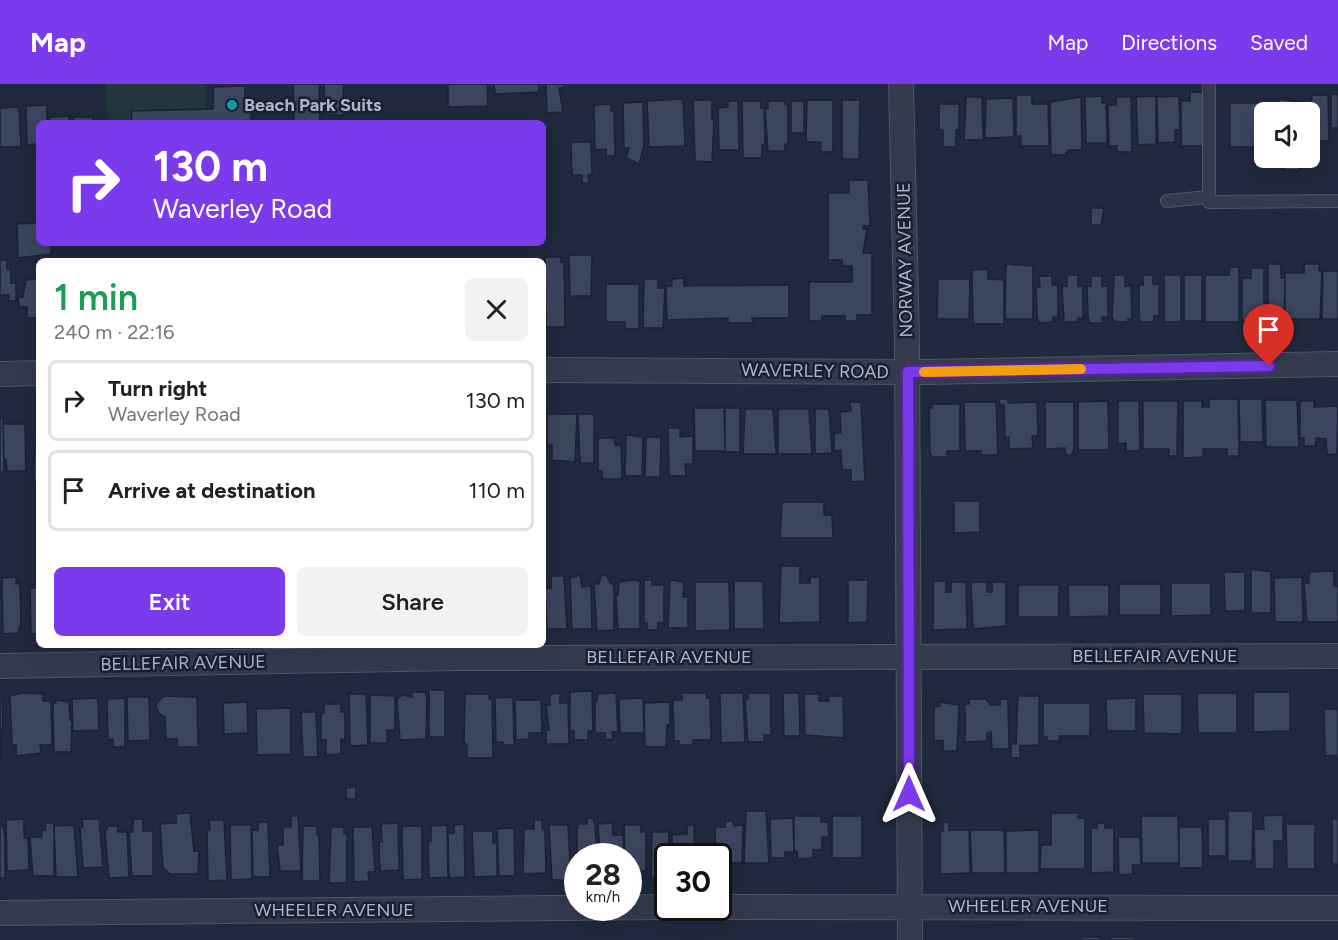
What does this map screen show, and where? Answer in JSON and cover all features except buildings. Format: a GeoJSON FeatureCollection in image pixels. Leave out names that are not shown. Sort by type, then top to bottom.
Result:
{"type":"FeatureCollection","features":[{"type":"Feature","properties":{"kind":"street","name":"NORWAY AVENUE"},"geometry":{"type":"LineString","coordinates":[[901,84],[908,372],[910,940]]}},
{"type":"Feature","properties":{"kind":"street","name":"WAVERLEY ROAD"},"geometry":{"type":"LineString","coordinates":[[546,370],[908,372],[1338,364]]}},
{"type":"Feature","properties":{"kind":"street"},"geometry":{"type":"LineString","coordinates":[[0,374],[36,374]]}},
{"type":"Feature","properties":{"kind":"street","name":"BELLEFAIR AVENUE"},"geometry":{"type":"LineString","coordinates":[[0,666],[471,658],[1338,656]]}},
{"type":"Feature","properties":{"kind":"street","name":"WHEELER AVENUE"},"geometry":{"type":"LineString","coordinates":[[732,907],[910,905],[1338,908]]}},
{"type":"Feature","properties":{"kind":"street","name":"WHEELER AVENUE"},"geometry":{"type":"LineString","coordinates":[[0,913],[654,907]]}},
{"type":"Feature","properties":{"kind":"lane"},"geometry":{"type":"LineString","coordinates":[[1209,84],[1209,202],[1338,201]]}},
{"type":"Feature","properties":{"kind":"lane"},"geometry":{"type":"LineString","coordinates":[[1167,201],[1209,197]]}},
{"type":"Feature","properties":{"kind":"green space"},"geometry":{"type":"Polygon","coordinates":[[[106,84],[205,84],[205,110],[131,112],[132,120],[108,120],[106,84]]]}},
{"type":"Feature","properties":{"kind":"slow traffic"},"geometry":{"type":"LineString","coordinates":[[924,372],[1081,369]]}},
{"type":"Feature","properties":{"kind":"place","name":"Beach Park Suits"},"geometry":{"type":"Point","coordinates":[232,105]}},
{"type":"Feature","properties":{"kind":"route"},"geometry":{"type":"LineString","coordinates":[[909,794],[908,372],[1269,366]]}}]}
